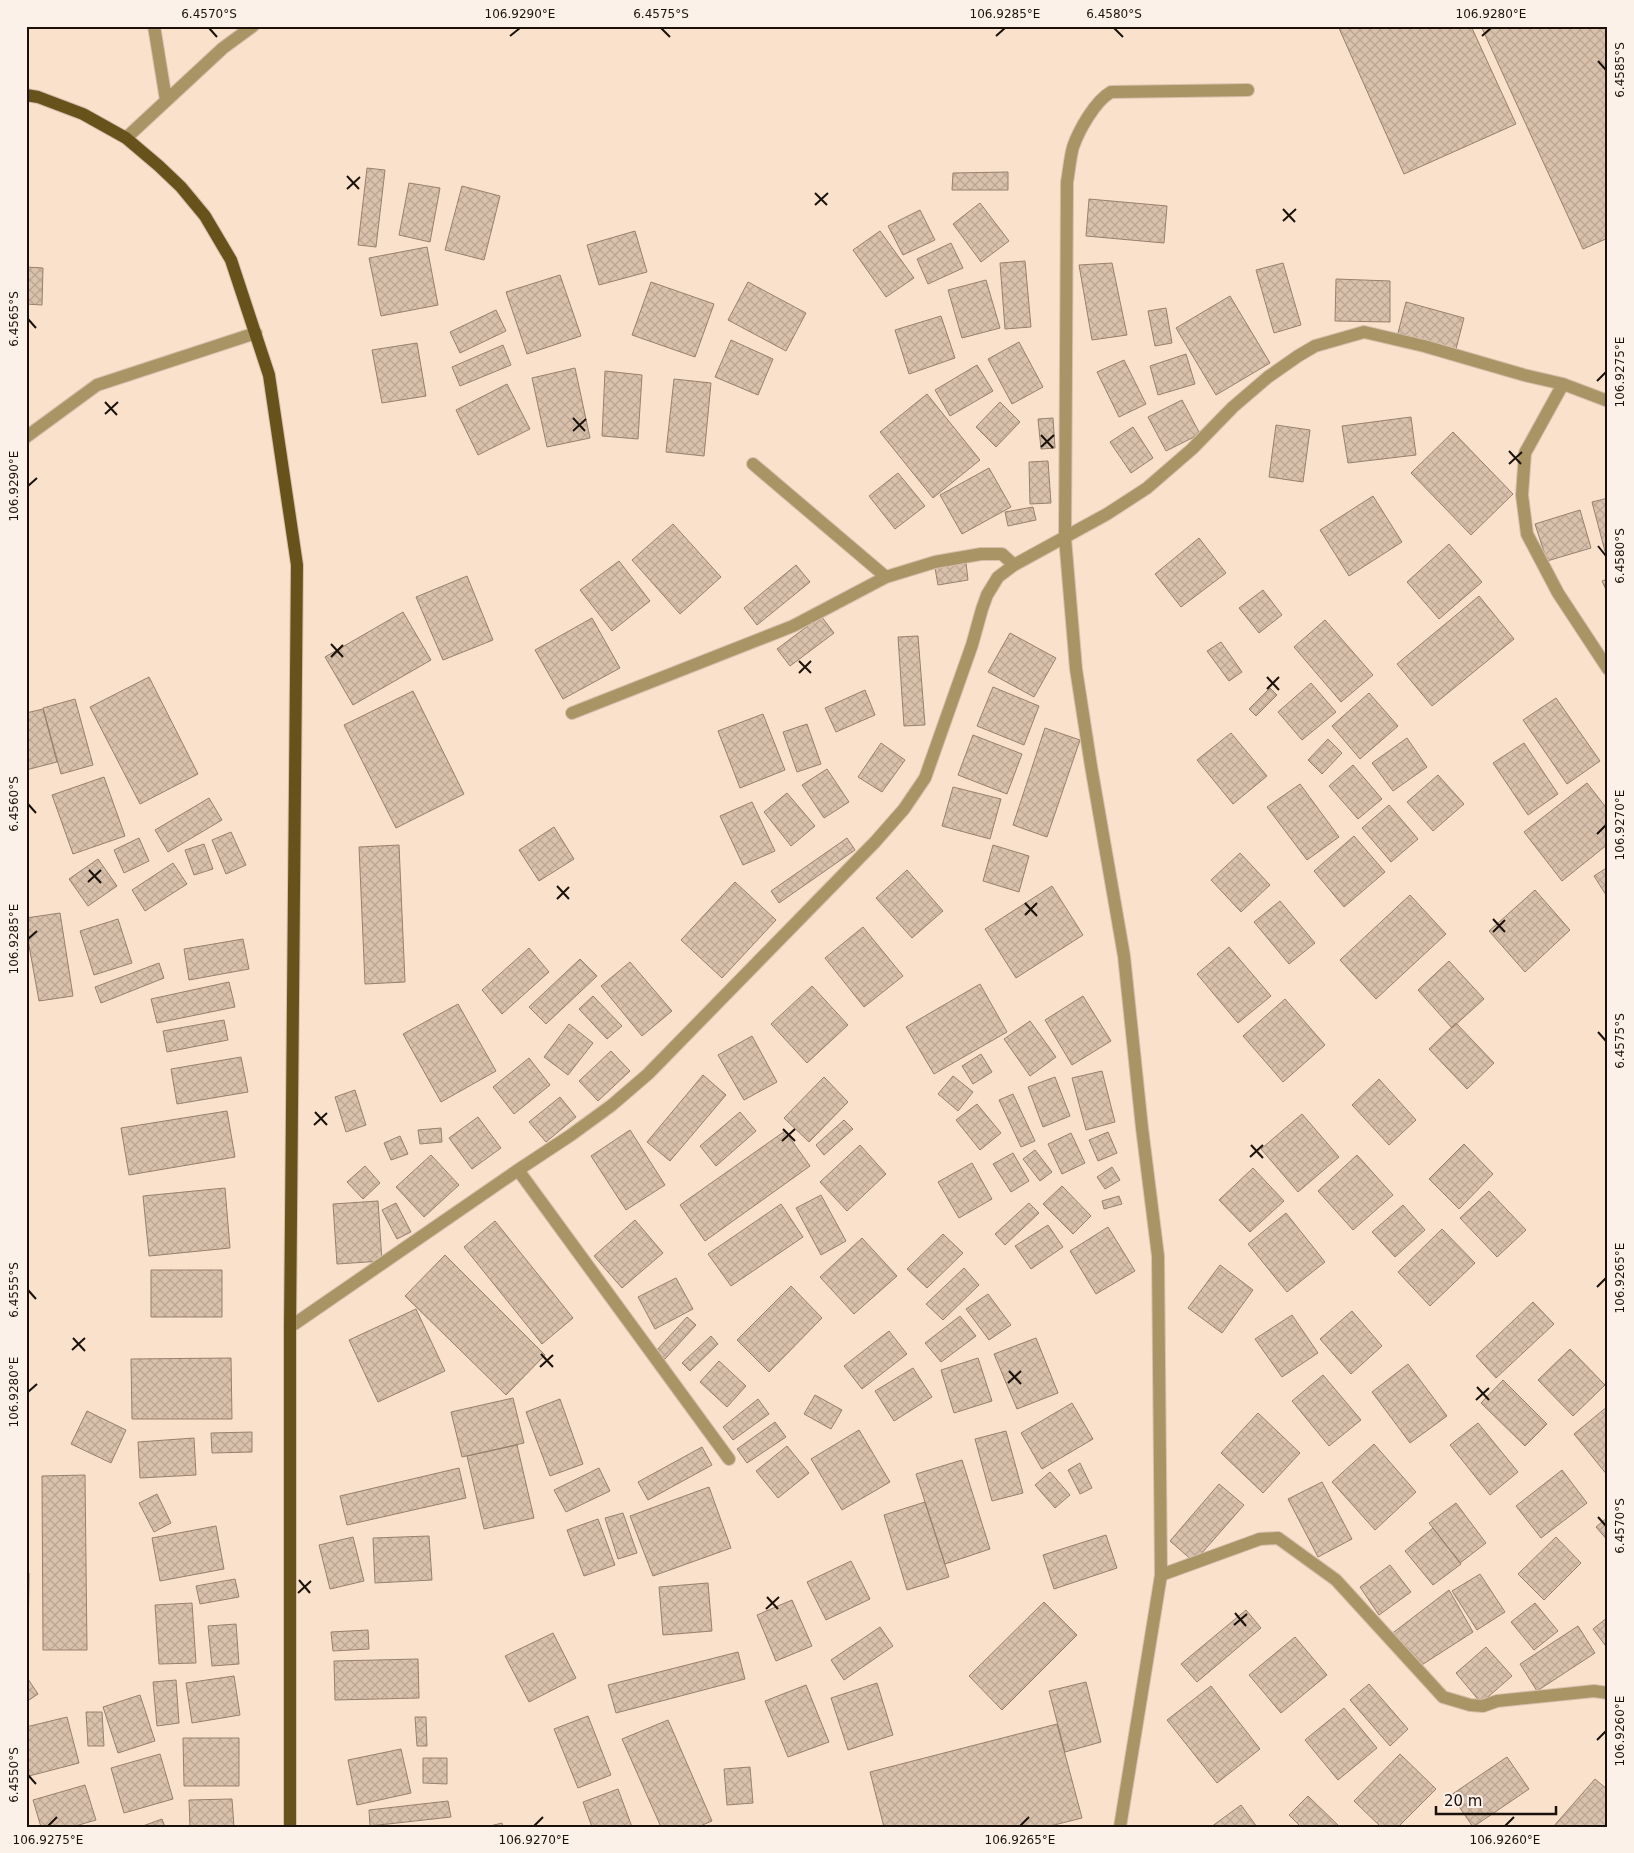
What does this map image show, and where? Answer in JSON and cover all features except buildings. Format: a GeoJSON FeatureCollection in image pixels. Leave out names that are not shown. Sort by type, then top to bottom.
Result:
{"type":"FeatureCollection","features":[{"type":"Feature","properties":{"kind":"main road"},"geometry":{"type":"LineString","coordinates":[[26,95],[84,114],[126,138],[176,182],[204,216],[231,260],[269,375],[297,565],[290,1327],[290,1827]]}},
{"type":"Feature","properties":{"kind":"street"},"geometry":{"type":"LineString","coordinates":[[154,26],[166,100]]}},
{"type":"Feature","properties":{"kind":"street"},"geometry":{"type":"LineString","coordinates":[[126,138],[223,48],[252,26]]}},
{"type":"Feature","properties":{"kind":"street"},"geometry":{"type":"LineString","coordinates":[[1120,1827],[1161,1576],[1158,1256],[1124,956],[1092,775],[1076,668],[1065,538],[1066,182],[1073,147],[1094,107],[1101,98],[1111,92],[1248,90]]}},
{"type":"Feature","properties":{"kind":"street"},"geometry":{"type":"LineString","coordinates":[[290,1327],[594,1119],[648,1074],[875,842],[904,809],[925,778],[970,652],[988,595],[998,577],[1014,565],[1108,514],[1147,488],[1192,449],[1233,407],[1268,377],[1315,346],[1364,332],[1424,346],[1524,376],[1563,384],[1608,401]]}},
{"type":"Feature","properties":{"kind":"street"},"geometry":{"type":"LineString","coordinates":[[26,437],[97,385],[256,333]]}},
{"type":"Feature","properties":{"kind":"street"},"geometry":{"type":"LineString","coordinates":[[1563,384],[1525,453],[1522,495],[1527,534],[1558,593],[1608,669]]}},
{"type":"Feature","properties":{"kind":"street"},"geometry":{"type":"LineString","coordinates":[[753,464],[886,577]]}},
{"type":"Feature","properties":{"kind":"street"},"geometry":{"type":"LineString","coordinates":[[572,713],[793,626],[886,577],[935,562],[981,554],[1002,554],[1014,565]]}},
{"type":"Feature","properties":{"kind":"street"},"geometry":{"type":"LineString","coordinates":[[518,1170],[729,1459]]}},
{"type":"Feature","properties":{"kind":"street"},"geometry":{"type":"LineString","coordinates":[[1161,1576],[1260,1539],[1278,1538],[1336,1580],[1444,1697],[1470,1705],[1482,1706],[1497,1701],[1594,1691],[1608,1693]]}}]}
